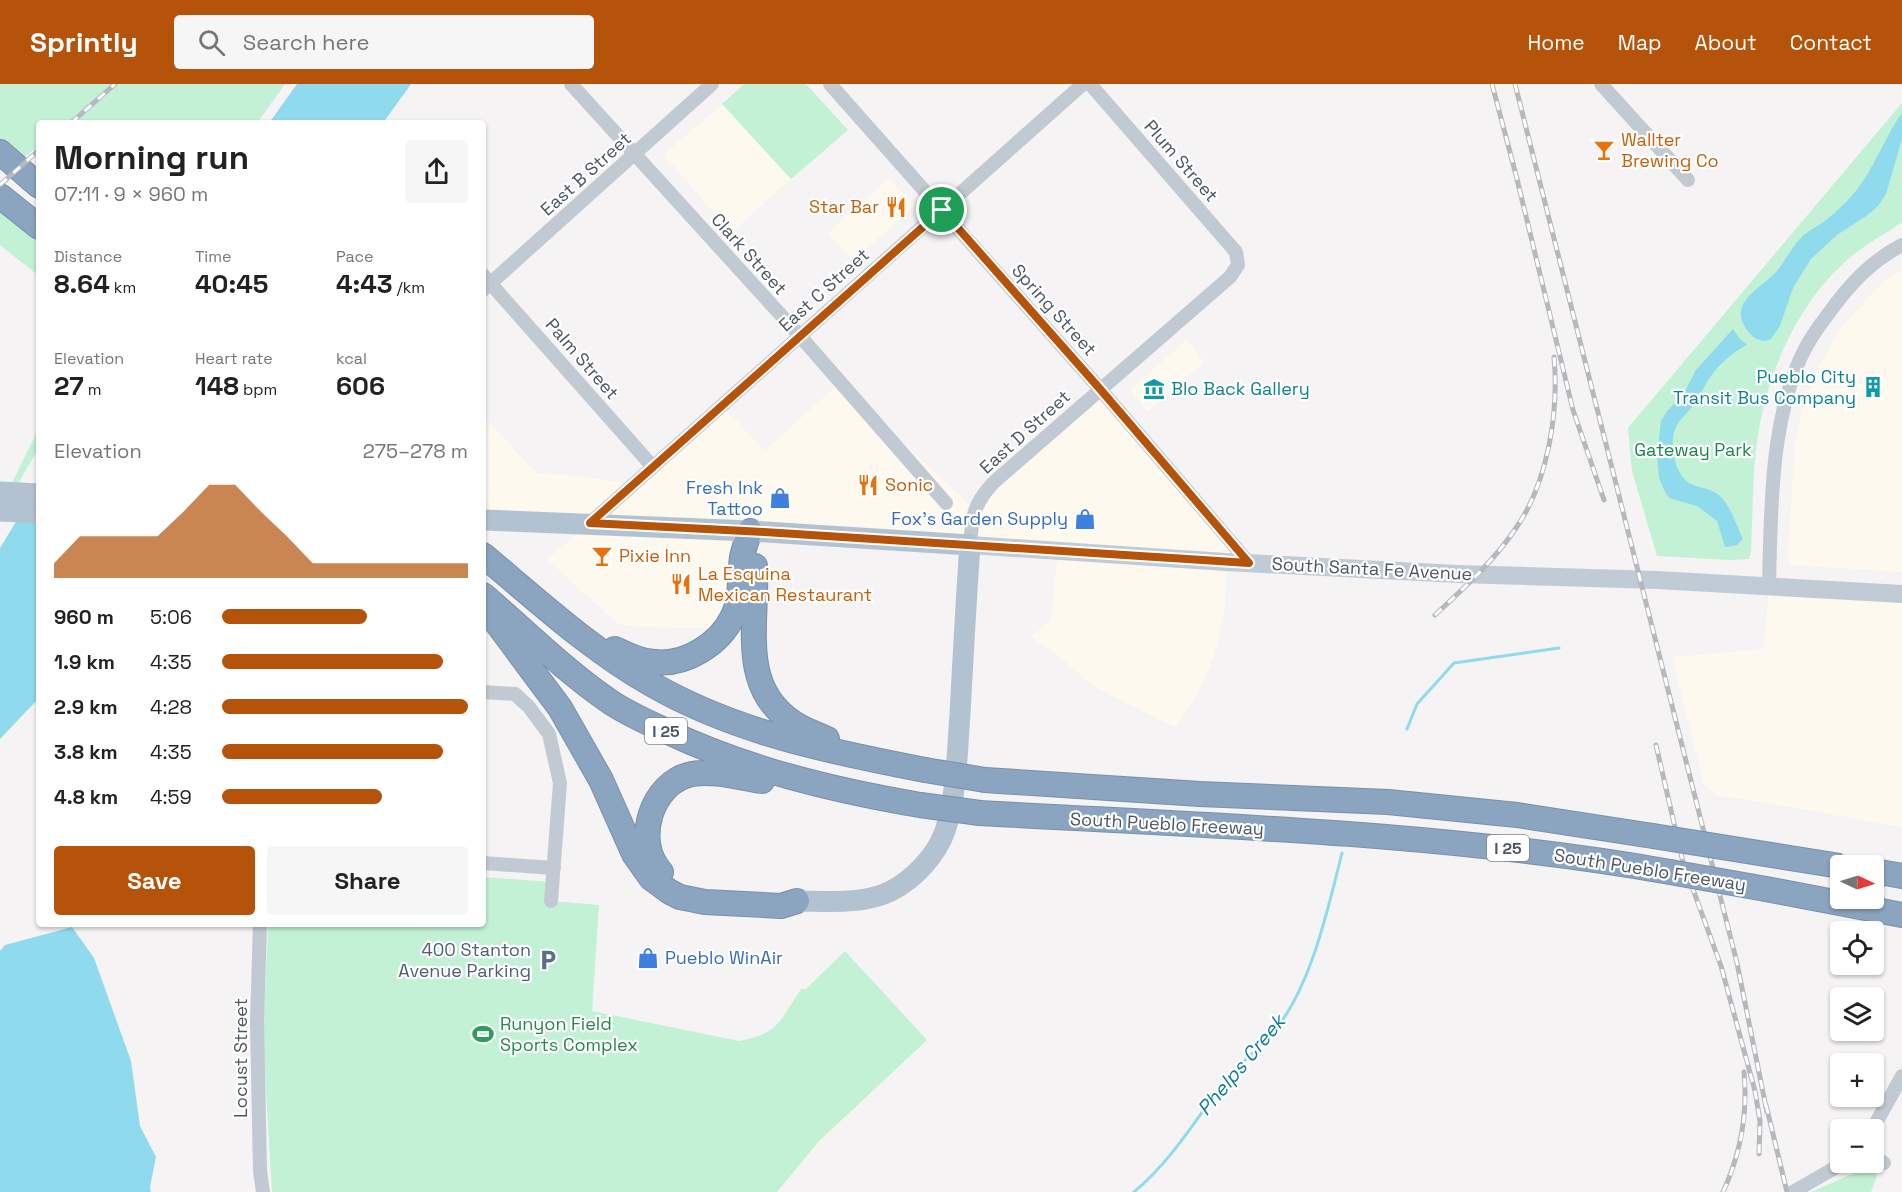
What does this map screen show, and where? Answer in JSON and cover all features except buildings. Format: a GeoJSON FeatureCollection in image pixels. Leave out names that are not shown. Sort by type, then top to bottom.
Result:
{"type":"FeatureCollection","features":[{"type":"Feature","properties":{"kind":"highway"},"geometry":{"type":"LineString","coordinates":[[0,152],[36,183]]}},
{"type":"Feature","properties":{"kind":"highway"},"geometry":{"type":"LineString","coordinates":[[0,167],[36,197]]}},
{"type":"Feature","properties":{"kind":"highway"},"geometry":{"type":"LineString","coordinates":[[0,196],[36,225]]}},
{"type":"Feature","properties":{"kind":"highway"},"geometry":{"type":"LineString","coordinates":[[514,580],[612,648],[656,663],[679,660],[699,652],[717,639],[733,616],[740,592],[742,556],[750,531]]}},
{"type":"Feature","properties":{"kind":"highway"},"geometry":{"type":"LineString","coordinates":[[750,531],[755,554],[756,584],[754,658],[755,669],[763,691],[780,712],[800,728],[882,762]]}},
{"type":"Feature","properties":{"kind":"highway","name":"South Pueblo Freeway"},"geometry":{"type":"LineString","coordinates":[[486,557],[594,646],[651,685],[676,698],[707,712],[784,739],[882,762],[985,780],[1200,794],[1388,802],[1517,815],[1830,864]]}},
{"type":"Feature","properties":{"kind":"highway","name":"South Pueblo Freeway"},"geometry":{"type":"LineString","coordinates":[[486,598],[610,701],[656,726],[693,744],[754,767],[884,799],[980,813],[1344,834],[1512,849],[1605,861],[1902,915]]}},
{"type":"Feature","properties":{"kind":"highway"},"geometry":{"type":"LineString","coordinates":[[486,608],[560,708],[601,780],[634,854],[659,886],[680,897],[705,902],[780,906],[797,901]]}},
{"type":"Feature","properties":{"kind":"highway"},"geometry":{"type":"LineString","coordinates":[[797,901],[781,894],[695,890],[679,886],[669,880],[654,865],[647,840],[651,812],[669,786],[680,778],[705,773],[884,799]]}},
{"type":"Feature","properties":{"kind":"highway"},"geometry":{"type":"LineString","coordinates":[[1884,873],[1902,876]]}},
{"type":"Feature","properties":{"kind":"main road"},"geometry":{"type":"LineString","coordinates":[[6,492],[36,494]]}},
{"type":"Feature","properties":{"kind":"main road"},"geometry":{"type":"LineString","coordinates":[[0,511],[36,513]]}},
{"type":"Feature","properties":{"kind":"main road","name":"South Santa Fe Avenue"},"geometry":{"type":"LineString","coordinates":[[486,519],[750,531],[1249,563],[1458,574],[1769,585],[1902,594]]}},
{"type":"Feature","properties":{"kind":"main road"},"geometry":{"type":"LineString","coordinates":[[797,901],[864,900],[891,891],[917,872],[940,843],[949,812],[957,758],[970,545]]}},
{"type":"Feature","properties":{"kind":"street","name":"Clark Street"},"geometry":{"type":"LineString","coordinates":[[571,84],[800,336],[946,504]]}},
{"type":"Feature","properties":{"kind":"street","name":"East B Street"},"geometry":{"type":"LineString","coordinates":[[486,283],[712,84]]}},
{"type":"Feature","properties":{"kind":"street","name":"Spring Street"},"geometry":{"type":"LineString","coordinates":[[830,84],[1100,389],[1249,563]]}},
{"type":"Feature","properties":{"kind":"street","name":"East C Street"},"geometry":{"type":"LineString","coordinates":[[590,523],[1083,84]]}},
{"type":"Feature","properties":{"kind":"street","name":"Plum Street"},"geometry":{"type":"LineString","coordinates":[[1090,84],[1236,252],[1238,265]]}},
{"type":"Feature","properties":{"kind":"street"},"geometry":{"type":"LineString","coordinates":[[1601,84],[1688,180]]}},
{"type":"Feature","properties":{"kind":"street"},"geometry":{"type":"LineString","coordinates":[[1769,585],[1780,425],[1800,358],[1847,287],[1884,255],[1902,245]]}},
{"type":"Feature","properties":{"kind":"street","name":"East D Street"},"geometry":{"type":"LineString","coordinates":[[970,545],[972,517],[978,501],[985,492],[1230,277],[1238,265]]}},
{"type":"Feature","properties":{"kind":"street","name":"Palm Street"},"geometry":{"type":"LineString","coordinates":[[486,283],[653,467]]}},
{"type":"Feature","properties":{"kind":"street"},"geometry":{"type":"LineString","coordinates":[[486,692],[515,694],[529,707],[549,734],[560,783],[551,901]]}},
{"type":"Feature","properties":{"kind":"street"},"geometry":{"type":"LineString","coordinates":[[486,863],[554,868]]}},
{"type":"Feature","properties":{"kind":"street","name":"Locust Street"},"geometry":{"type":"LineString","coordinates":[[260,927],[257,1022],[260,1171],[263,1192]]}},
{"type":"Feature","properties":{"kind":"street"},"geometry":{"type":"LineString","coordinates":[[1878,1119],[1902,1076]]}},
{"type":"Feature","properties":{"kind":"street"},"geometry":{"type":"LineString","coordinates":[[1792,1192],[1830,1170]]}},
{"type":"Feature","properties":{"kind":"shaded area"},"geometry":{"type":"Polygon","coordinates":[[[722,104],[791,179],[731,233],[664,155],[722,104]]]}},
{"type":"Feature","properties":{"kind":"shaded area"},"geometry":{"type":"Polygon","coordinates":[[[889,178],[915,206],[853,261],[828,233],[889,178]]]}},
{"type":"Feature","properties":{"kind":"shaded area"},"geometry":{"type":"Polygon","coordinates":[[[1902,268],[1902,572],[1792,565],[1788,555],[1795,443],[1804,402],[1814,376],[1841,327],[1886,280],[1902,268]]]}},
{"type":"Feature","properties":{"kind":"shaded area"},"geometry":{"type":"Polygon","coordinates":[[[1187,340],[1204,362],[1148,412],[1130,390],[1187,340]]]}},
{"type":"Feature","properties":{"kind":"shaded area"},"geometry":{"type":"Polygon","coordinates":[[[839,383],[974,509],[1100,389],[1249,563],[1226,562],[1225,609],[1214,657],[1195,699],[1175,727],[1095,687],[1054,652],[1031,637],[1051,619],[1058,551],[750,531],[724,629],[646,627],[618,624],[547,559],[589,524],[486,519],[486,419],[536,473],[634,484],[722,406],[765,451],[839,383]]]}},
{"type":"Feature","properties":{"kind":"shaded area"},"geometry":{"type":"Polygon","coordinates":[[[1769,585],[1902,594],[1902,827],[1717,796],[1704,783],[1672,657],[1764,649],[1769,585]]]}},
{"type":"Feature","properties":{"kind":"green space"},"geometry":{"type":"Polygon","coordinates":[[[0,84],[285,84],[259,120],[36,120],[36,152],[33,150],[20,161],[0,141],[0,84]]]}},
{"type":"Feature","properties":{"kind":"green space"},"geometry":{"type":"Polygon","coordinates":[[[744,84],[806,84],[848,130],[791,179],[722,104],[744,84]]]}},
{"type":"Feature","properties":{"kind":"green space","name":"Gateway Park"},"geometry":{"type":"Polygon","coordinates":[[[1902,103],[1902,222],[1859,250],[1829,278],[1801,316],[1779,360],[1759,429],[1749,559],[1657,556],[1632,471],[1628,428],[1902,103]]]}},
{"type":"Feature","properties":{"kind":"green space"},"geometry":{"type":"Polygon","coordinates":[[[0,210],[36,240],[36,274],[0,245],[0,210]]]}},
{"type":"Feature","properties":{"kind":"green space"},"geometry":{"type":"Polygon","coordinates":[[[36,434],[36,452],[18,484],[12,483],[36,434]]]}},
{"type":"Feature","properties":{"kind":"green space","name":"Runyon Field Sports Complex"},"geometry":{"type":"Polygon","coordinates":[[[486,877],[553,882],[552,901],[599,905],[592,1011],[739,1041],[752,1038],[771,1030],[783,1017],[801,989],[806,989],[845,951],[927,1040],[819,1141],[777,1192],[272,1192],[263,1040],[268,927],[486,927],[486,877]]]}},
{"type":"Feature","properties":{"kind":"green space"},"geometry":{"type":"Polygon","coordinates":[[[1854,1173],[1876,1173],[1877,1176],[1871,1192],[1811,1192],[1854,1173]]]}},
{"type":"Feature","properties":{"kind":"water"},"geometry":{"type":"Polygon","coordinates":[[[297,84],[411,84],[385,120],[271,120],[297,84]]]}},
{"type":"Feature","properties":{"kind":"water"},"geometry":{"type":"Polygon","coordinates":[[[1902,113],[1902,139],[1886,194],[1869,214],[1837,235],[1811,259],[1793,288],[1780,326],[1771,339],[1766,341],[1755,338],[1747,330],[1742,320],[1743,304],[1776,272],[1802,237],[1831,216],[1855,192],[1902,113]]]}},
{"type":"Feature","properties":{"kind":"water"},"geometry":{"type":"Polygon","coordinates":[[[1733,329],[1747,345],[1730,356],[1715,371],[1696,402],[1678,424],[1673,438],[1673,453],[1684,479],[1719,495],[1733,516],[1743,539],[1737,545],[1725,547],[1717,521],[1697,506],[1669,498],[1659,478],[1657,455],[1661,421],[1667,411],[1683,395],[1696,370],[1733,329]]]}},
{"type":"Feature","properties":{"kind":"water"},"geometry":{"type":"Polygon","coordinates":[[[36,489],[36,701],[0,739],[0,548],[36,489]]]}},
{"type":"Feature","properties":{"kind":"water"},"geometry":{"type":"Polygon","coordinates":[[[72,927],[94,958],[131,1061],[140,1126],[156,1157],[151,1192],[0,1192],[0,951],[5,945],[72,927]]]}},
{"type":"Feature","properties":{"kind":"waterway","name":"Phelps Creek"},"geometry":{"type":"LineString","coordinates":[[1407,729],[1417,704],[1454,663],[1559,648]]}},
{"type":"Feature","properties":{"kind":"waterway","name":"Phelps Creek"},"geometry":{"type":"LineString","coordinates":[[1134,1192],[1170,1156],[1226,1079],[1274,1031],[1287,1013],[1298,993],[1317,946],[1342,853]]}},
{"type":"Feature","properties":{"kind":"railway"},"geometry":{"type":"LineString","coordinates":[[74,120],[115,84]]}},
{"type":"Feature","properties":{"kind":"railway"},"geometry":{"type":"LineString","coordinates":[[1492,84],[1573,410],[1604,500]]}},
{"type":"Feature","properties":{"kind":"railway"},"geometry":{"type":"LineString","coordinates":[[1515,84],[1737,963],[1767,1112]]}},
{"type":"Feature","properties":{"kind":"railway"},"geometry":{"type":"LineString","coordinates":[[0,185],[36,153]]}},
{"type":"Feature","properties":{"kind":"railway"},"geometry":{"type":"LineString","coordinates":[[1435,615],[1498,552],[1527,510],[1536,490],[1549,446],[1555,400],[1554,357]]}},
{"type":"Feature","properties":{"kind":"railway"},"geometry":{"type":"LineString","coordinates":[[1656,745],[1683,862],[1721,966],[1755,1091],[1760,1121],[1759,1154]]}},
{"type":"Feature","properties":{"kind":"railway"},"geometry":{"type":"LineString","coordinates":[[1723,1192],[1742,1134],[1745,1103],[1744,1072]]}},
{"type":"Feature","properties":{"kind":"railway"},"geometry":{"type":"LineString","coordinates":[[1766,1105],[1787,1192]]}},
{"type":"Feature","properties":{"kind":"place","name":"Wallter Brewing Co"},"geometry":{"type":"Point","coordinates":[1604,150]}},
{"type":"Feature","properties":{"kind":"place","name":"Star Bar"},"geometry":{"type":"Point","coordinates":[896,207]}},
{"type":"Feature","properties":{"kind":"place","name":"Pueblo City Transit Bus Company"},"geometry":{"type":"Point","coordinates":[1873,387]}},
{"type":"Feature","properties":{"kind":"place","name":"Blo Back Gallery"},"geometry":{"type":"Point","coordinates":[1154,389]}},
{"type":"Feature","properties":{"kind":"place","name":"Sonic"},"geometry":{"type":"Point","coordinates":[868,485]}},
{"type":"Feature","properties":{"kind":"place","name":"Fresh Ink Tattoo"},"geometry":{"type":"Point","coordinates":[780,498]}},
{"type":"Feature","properties":{"kind":"place","name":"Fox's Garden Supply"},"geometry":{"type":"Point","coordinates":[1085,519]}},
{"type":"Feature","properties":{"kind":"place","name":"Pixie Inn"},"geometry":{"type":"Point","coordinates":[602,556]}},
{"type":"Feature","properties":{"kind":"place","name":"La Esquina Mexican Restaurant"},"geometry":{"type":"Point","coordinates":[681,584]}},
{"type":"Feature","properties":{"kind":"place","name":"Pueblo WinAir"},"geometry":{"type":"Point","coordinates":[648,958]}},
{"type":"Feature","properties":{"kind":"place","name":"400 Stanton Avenue Parking"},"geometry":{"type":"Point","coordinates":[548,960]}},
{"type":"Feature","properties":{"kind":"place","name":"Runyon Field Sports Complex"},"geometry":{"type":"Point","coordinates":[483,1034]}},
{"type":"Feature","properties":{"kind":"route"},"geometry":{"type":"LineString","coordinates":[[942,210],[1249,563],[590,523],[634,484],[942,210]]}}]}
